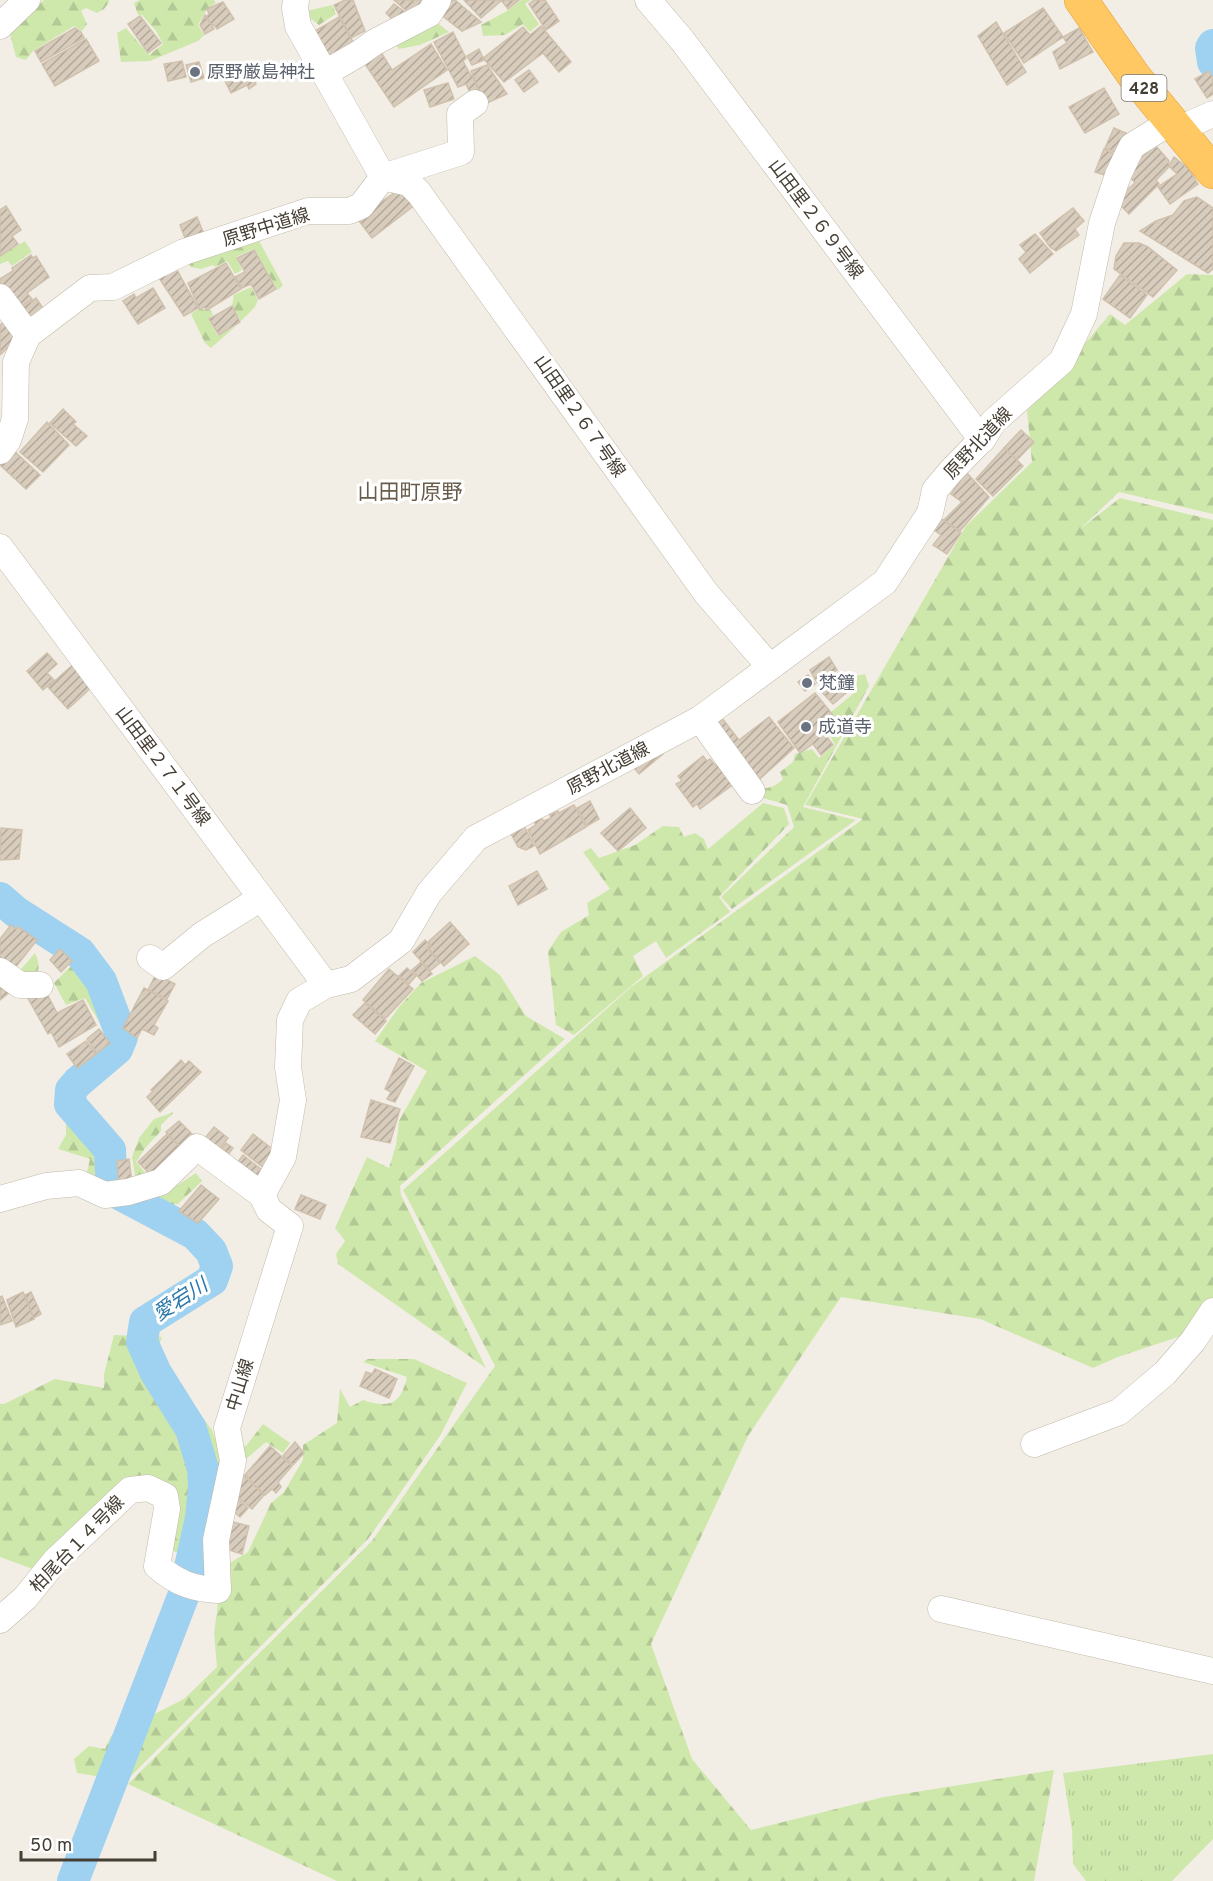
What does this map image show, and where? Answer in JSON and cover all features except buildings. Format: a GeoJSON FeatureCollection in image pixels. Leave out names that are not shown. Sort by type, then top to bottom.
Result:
{"type":"FeatureCollection","features":[{"type":"Feature","properties":{"kind":"highway","name":"428"},"geometry":{"type":"LineString","coordinates":[[1081,0],[1134,76],[1213,172]]}},
{"type":"Feature","properties":{"kind":"street"},"geometry":{"type":"LineString","coordinates":[[0,26],[27,0]]}},
{"type":"Feature","properties":{"kind":"street"},"geometry":{"type":"LineString","coordinates":[[296,0],[298,26],[382,177],[461,152],[460,114],[474,103]]}},
{"type":"Feature","properties":{"kind":"street"},"geometry":{"type":"LineString","coordinates":[[325,73],[375,42],[429,14],[438,0]]}},
{"type":"Feature","properties":{"kind":"street","name":"山田里２６９号線"},"geometry":{"type":"LineString","coordinates":[[648,0],[682,40],[982,440]]}},
{"type":"Feature","properties":{"kind":"street","name":"原野北道線"},"geometry":{"type":"LineString","coordinates":[[262,1195],[283,1157],[293,1100],[288,1067],[290,1020],[299,1001],[326,985],[351,979],[401,941],[429,893],[476,838],[700,719],[885,582],[930,513],[935,490],[982,440],[993,422],[1062,361],[1084,314],[1102,223],[1118,175],[1132,146],[1175,125],[1213,114]]}},
{"type":"Feature","properties":{"kind":"street","name":"原野中道線"},"geometry":{"type":"LineString","coordinates":[[0,451],[8,440],[15,419],[16,362],[28,335],[90,288],[113,287],[184,252],[308,211],[349,211],[361,206],[382,177]]}},
{"type":"Feature","properties":{"kind":"street","name":"山田里２６７号線"},"geometry":{"type":"LineString","coordinates":[[382,177],[409,183],[419,193],[706,593],[770,667]]}},
{"type":"Feature","properties":{"kind":"street"},"geometry":{"type":"LineString","coordinates":[[0,297],[28,335]]}},
{"type":"Feature","properties":{"kind":"street","name":"山田里２７１号線"},"geometry":{"type":"LineString","coordinates":[[0,547],[326,985]]}},
{"type":"Feature","properties":{"kind":"street"},"geometry":{"type":"LineString","coordinates":[[700,719],[752,791]]}},
{"type":"Feature","properties":{"kind":"street"},"geometry":{"type":"LineString","coordinates":[[150,958],[163,967],[202,934],[261,898]]}},
{"type":"Feature","properties":{"kind":"street"},"geometry":{"type":"LineString","coordinates":[[0,971],[20,984],[40,985]]}},
{"type":"Feature","properties":{"kind":"street"},"geometry":{"type":"LineString","coordinates":[[0,1199],[46,1186],[79,1183],[116,1193],[161,1182],[197,1147],[262,1195]]}},
{"type":"Feature","properties":{"kind":"street","name":"中山線"},"geometry":{"type":"LineString","coordinates":[[209,1590],[216,1540],[232,1461],[227,1428],[290,1226],[269,1210],[262,1195]]}},
{"type":"Feature","properties":{"kind":"street"},"geometry":{"type":"LineString","coordinates":[[1034,1444],[1119,1412],[1165,1373],[1193,1341],[1213,1311]]}},
{"type":"Feature","properties":{"kind":"street","name":"柏尾台１４号線"},"geometry":{"type":"LineString","coordinates":[[0,1620],[25,1598],[55,1561],[130,1490],[148,1488],[165,1496],[167,1509],[157,1566],[173,1580],[209,1590]]}},
{"type":"Feature","properties":{"kind":"street"},"geometry":{"type":"LineString","coordinates":[[941,1609],[1213,1671]]}},
{"type":"Feature","properties":{"kind":"green space"},"geometry":{"type":"Polygon","coordinates":[[[44,0],[109,0],[109,2],[97,13],[86,8],[81,11],[87,24],[82,31],[74,26],[33,51],[26,60],[16,57],[9,30],[44,0]]]}},
{"type":"Feature","properties":{"kind":"green space"},"geometry":{"type":"Polygon","coordinates":[[[140,0],[214,0],[216,3],[207,9],[198,25],[204,35],[198,41],[150,61],[121,62],[117,33],[126,28],[149,55],[163,44],[156,31],[142,15],[138,15],[134,3],[140,0]]]}},
{"type":"Feature","properties":{"kind":"green space"},"geometry":{"type":"Polygon","coordinates":[[[521,0],[531,0],[525,4],[539,24],[530,32],[523,24],[505,35],[483,36],[481,25],[507,11],[521,0]]]}},
{"type":"Feature","properties":{"kind":"green space"},"geometry":{"type":"Polygon","coordinates":[[[332,5],[336,14],[319,25],[307,16],[307,11],[332,5]]]}},
{"type":"Feature","properties":{"kind":"green space"},"geometry":{"type":"Polygon","coordinates":[[[430,17],[449,32],[420,45],[399,49],[390,38],[430,17]]]}},
{"type":"Feature","properties":{"kind":"green space"},"geometry":{"type":"Polygon","coordinates":[[[257,237],[283,285],[278,290],[253,249],[236,257],[242,270],[235,274],[227,261],[215,267],[213,265],[201,269],[190,267],[188,258],[257,237]]]}},
{"type":"Feature","properties":{"kind":"green space"},"geometry":{"type":"Polygon","coordinates":[[[25,241],[32,252],[12,266],[8,261],[0,264],[0,256],[25,241]]]}},
{"type":"Feature","properties":{"kind":"green space"},"geometry":{"type":"Polygon","coordinates":[[[1187,274],[1213,275],[1213,514],[1119,492],[1080,529],[1120,498],[1213,520],[1213,1310],[1181,1336],[1093,1368],[980,1319],[841,1297],[748,1436],[651,1644],[692,1759],[751,1830],[884,1797],[1054,1770],[1034,1881],[337,1881],[128,1784],[372,1541],[495,1366],[403,1190],[631,987],[863,819],[805,805],[966,526],[1032,462],[1027,411],[1110,314],[1125,325],[1187,274]]]}},
{"type":"Feature","properties":{"kind":"green space"},"geometry":{"type":"Polygon","coordinates":[[[251,287],[258,300],[255,307],[241,321],[232,306],[234,295],[251,287]]]}},
{"type":"Feature","properties":{"kind":"green space"},"geometry":{"type":"Polygon","coordinates":[[[198,309],[211,310],[213,315],[208,319],[218,336],[236,326],[211,348],[205,343],[191,314],[198,309]]]}},
{"type":"Feature","properties":{"kind":"green space"},"geometry":{"type":"Polygon","coordinates":[[[865,674],[869,686],[803,807],[856,820],[732,909],[721,897],[794,827],[787,805],[759,797],[754,788],[770,787],[780,782],[783,779],[780,772],[793,762],[795,754],[812,749],[819,758],[835,745],[829,734],[841,723],[831,712],[854,693],[854,676],[865,674]]]}},
{"type":"Feature","properties":{"kind":"green space"},"geometry":{"type":"Polygon","coordinates":[[[763,803],[784,808],[789,824],[719,897],[730,912],[666,958],[656,941],[633,956],[643,976],[574,1035],[556,1025],[548,951],[561,932],[589,915],[587,903],[610,889],[583,852],[591,848],[599,858],[635,845],[663,826],[679,827],[684,837],[695,833],[704,839],[708,849],[763,803]]]}},
{"type":"Feature","properties":{"kind":"green space"},"geometry":{"type":"Polygon","coordinates":[[[72,952],[80,956],[85,964],[80,972],[88,983],[98,980],[108,1007],[117,1006],[120,1017],[106,1033],[85,998],[66,1005],[54,983],[75,962],[67,953],[72,952]]]}},
{"type":"Feature","properties":{"kind":"green space"},"geometry":{"type":"Polygon","coordinates":[[[35,953],[39,967],[34,981],[15,976],[35,953]]]}},
{"type":"Feature","properties":{"kind":"green space"},"geometry":{"type":"Polygon","coordinates":[[[475,956],[500,975],[526,1016],[565,1039],[400,1186],[401,1195],[486,1368],[338,1264],[336,1254],[345,1241],[335,1228],[367,1157],[389,1168],[396,1145],[399,1121],[427,1071],[375,1041],[399,1007],[421,983],[475,956]]]}},
{"type":"Feature","properties":{"kind":"green space"},"geometry":{"type":"Polygon","coordinates":[[[78,1107],[114,1145],[118,1165],[116,1186],[85,1181],[90,1159],[58,1149],[66,1135],[66,1108],[78,1107]]]}},
{"type":"Feature","properties":{"kind":"green space"},"geometry":{"type":"Polygon","coordinates":[[[174,1112],[161,1125],[161,1131],[136,1162],[152,1180],[136,1182],[132,1157],[139,1138],[154,1119],[174,1112]]]}},
{"type":"Feature","properties":{"kind":"green space"},"geometry":{"type":"Polygon","coordinates":[[[196,1173],[202,1181],[178,1204],[165,1205],[200,1225],[207,1240],[196,1249],[116,1201],[170,1190],[196,1173]]]}},
{"type":"Feature","properties":{"kind":"green space"},"geometry":{"type":"Polygon","coordinates":[[[114,1335],[162,1337],[157,1350],[183,1392],[212,1430],[222,1459],[214,1558],[165,1550],[170,1509],[146,1483],[41,1572],[0,1557],[0,1404],[55,1379],[104,1388],[104,1374],[114,1335]]]}},
{"type":"Feature","properties":{"kind":"green space"},"geometry":{"type":"Polygon","coordinates":[[[368,1359],[414,1359],[467,1383],[440,1436],[368,1539],[126,1781],[77,1773],[74,1759],[89,1746],[105,1749],[111,1736],[184,1699],[217,1667],[214,1633],[223,1567],[248,1552],[271,1503],[284,1492],[303,1460],[303,1445],[337,1423],[340,1389],[350,1407],[363,1400],[387,1404],[397,1399],[401,1393],[407,1377],[363,1362],[368,1359]]]}},
{"type":"Feature","properties":{"kind":"green space"},"geometry":{"type":"Polygon","coordinates":[[[263,1424],[290,1443],[283,1453],[266,1442],[239,1465],[240,1444],[246,1446],[263,1424]]]}},
{"type":"Feature","properties":{"kind":"green space"},"geometry":{"type":"Polygon","coordinates":[[[1213,1754],[1213,1839],[1172,1881],[1086,1881],[1073,1864],[1072,1830],[1063,1773],[1213,1754]]]}},
{"type":"Feature","properties":{"kind":"waterway"},"geometry":{"type":"LineString","coordinates":[[1213,45],[1211,48],[1213,62]]}},
{"type":"Feature","properties":{"kind":"waterway","name":"愛宕川"},"geometry":{"type":"LineString","coordinates":[[0,898],[16,912],[80,953],[101,981],[122,1037],[117,1049],[71,1090],[70,1104],[110,1150],[112,1190],[195,1234],[211,1251],[217,1266],[212,1280],[145,1322],[142,1342],[156,1373],[191,1429],[203,1469],[201,1518],[184,1594],[73,1881]]}},
{"type":"Feature","properties":{"kind":"place","name":"原野厳島神社"},"geometry":{"type":"Point","coordinates":[195,72]}},
{"type":"Feature","properties":{"kind":"place","name":"梵鐘"},"geometry":{"type":"Point","coordinates":[807,683]}},
{"type":"Feature","properties":{"kind":"place","name":"成道寺"},"geometry":{"type":"Point","coordinates":[806,727]}},
{"type":"Feature","properties":{"kind":"district","name":"山田町原野"},"geometry":{"type":"Point","coordinates":[410,492]}}]}
